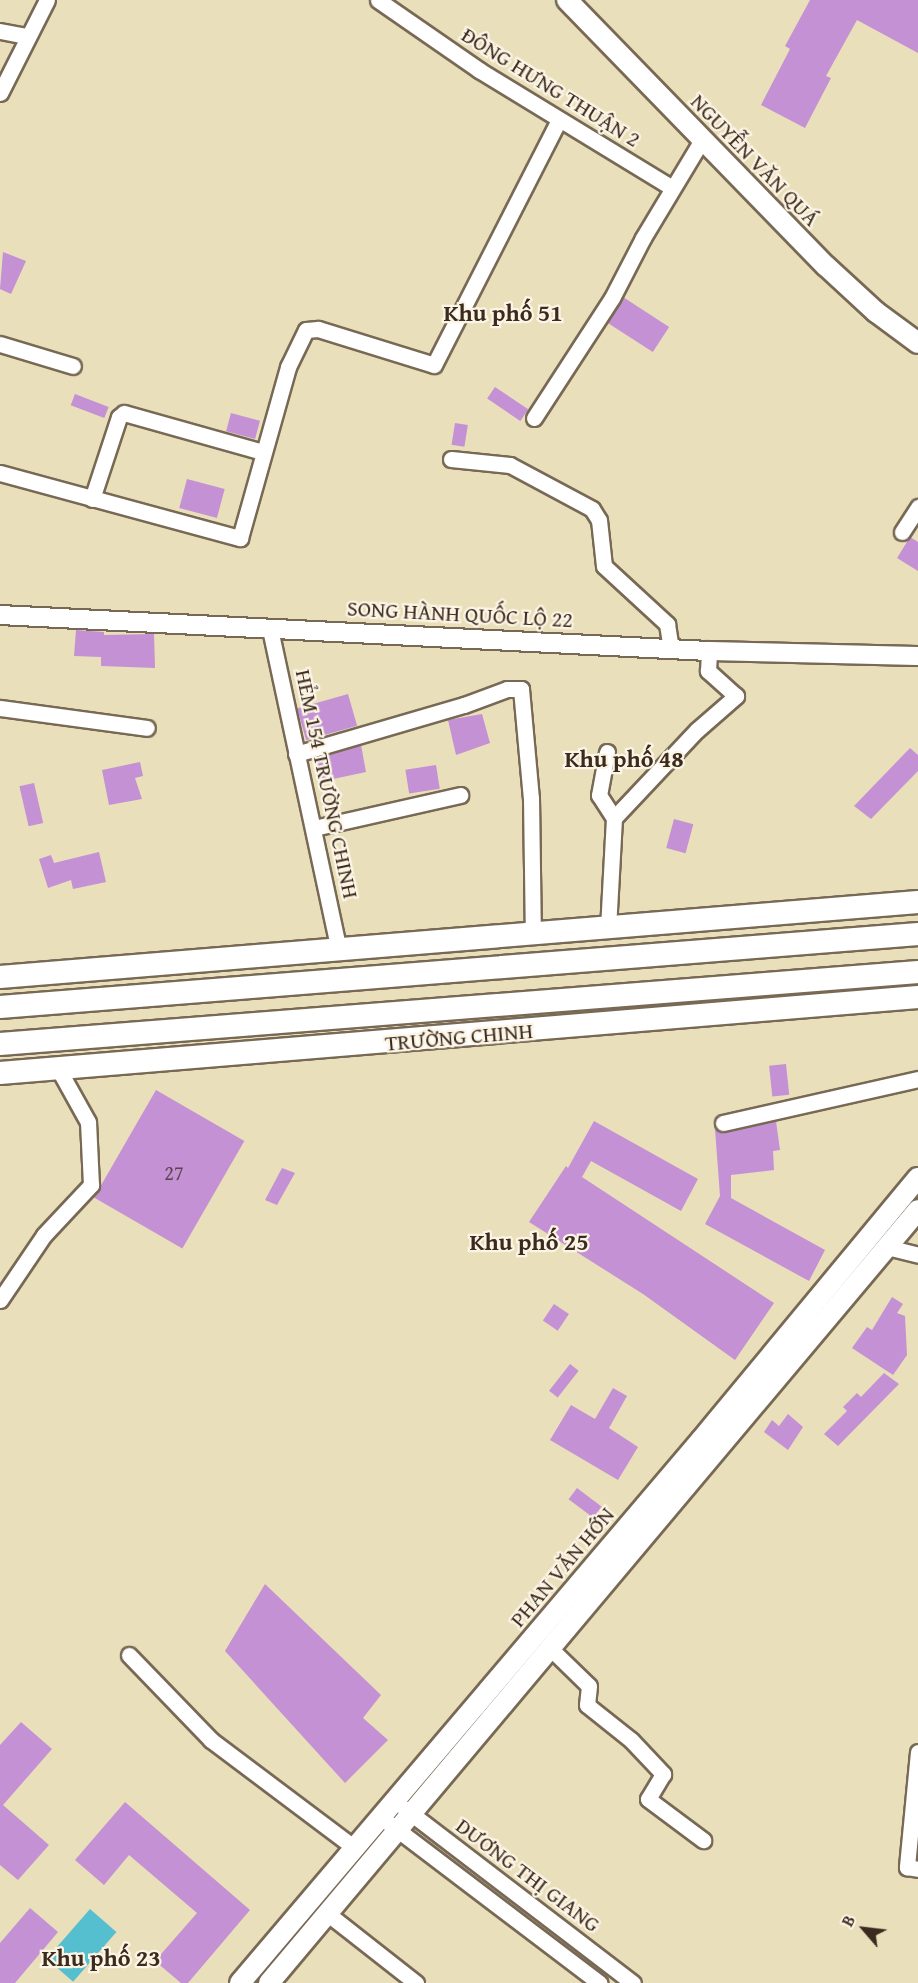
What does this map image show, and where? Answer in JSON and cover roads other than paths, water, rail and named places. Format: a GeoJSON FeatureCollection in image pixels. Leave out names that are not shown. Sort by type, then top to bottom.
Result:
{"type":"FeatureCollection","features":[{"type":"Feature","properties":{"kind":"main road","name":"NGUYỄN VĂN QUÁ"},"geometry":{"type":"LineString","coordinates":[[567,0],[826,266],[876,312],[918,343]]}},
{"type":"Feature","properties":{"kind":"main road"},"geometry":{"type":"LineString","coordinates":[[0,977],[918,902]]}},
{"type":"Feature","properties":{"kind":"main road"},"geometry":{"type":"LineString","coordinates":[[0,1007],[918,934]]}},
{"type":"Feature","properties":{"kind":"main road","name":"TRƯỜNG CHINH"},"geometry":{"type":"LineString","coordinates":[[0,1044],[918,972]]}},
{"type":"Feature","properties":{"kind":"main road","name":"TRƯỜNG CHINH"},"geometry":{"type":"LineString","coordinates":[[0,1073],[918,997]]}},
{"type":"Feature","properties":{"kind":"main road","name":"PHAN VĂN HỚN"},"geometry":{"type":"LineString","coordinates":[[269,1983],[550,1648],[788,1349],[918,1178]]}},
{"type":"Feature","properties":{"kind":"main road","name":"PHAN VĂN HỚN"},"geometry":{"type":"LineString","coordinates":[[240,1983],[788,1349],[886,1247],[918,1210]]}},
{"type":"Feature","properties":{"kind":"street"},"geometry":{"type":"LineString","coordinates":[[0,93],[26,36],[47,0]]}},
{"type":"Feature","properties":{"kind":"street","name":"ĐÔNG HƯNG THUẬN 2"},"geometry":{"type":"LineString","coordinates":[[378,0],[559,120],[672,188]]}},
{"type":"Feature","properties":{"kind":"street"},"geometry":{"type":"LineString","coordinates":[[0,31],[26,36]]}},
{"type":"Feature","properties":{"kind":"street"},"geometry":{"type":"LineString","coordinates":[[0,473],[240,538],[288,367],[306,330],[318,329],[434,365],[559,120]]}},
{"type":"Feature","properties":{"kind":"street"},"geometry":{"type":"LineString","coordinates":[[534,418],[612,298],[672,188],[702,140]]}},
{"type":"Feature","properties":{"kind":"street"},"geometry":{"type":"LineString","coordinates":[[0,344],[73,366]]}},
{"type":"Feature","properties":{"kind":"street"},"geometry":{"type":"LineString","coordinates":[[92,499],[119,417],[124,413],[263,453]]}},
{"type":"Feature","properties":{"kind":"street"},"geometry":{"type":"LineString","coordinates":[[451,459],[510,465],[592,509],[599,520],[604,566],[667,624],[671,649]]}},
{"type":"Feature","properties":{"kind":"street"},"geometry":{"type":"LineString","coordinates":[[902,532],[918,507]]}},
{"type":"Feature","properties":{"kind":"street","name":"SONG HÀNH QUỐC LỘ 22"},"geometry":{"type":"LineString","coordinates":[[0,615],[709,651],[918,656]]}},
{"type":"Feature","properties":{"kind":"street","name":"HẺM 154 TRƯỜNG CHINH"},"geometry":{"type":"LineString","coordinates":[[270,629],[339,950]]}},
{"type":"Feature","properties":{"kind":"street"},"geometry":{"type":"LineString","coordinates":[[614,818],[697,730],[736,696],[708,671],[709,651]]}},
{"type":"Feature","properties":{"kind":"street"},"geometry":{"type":"LineString","coordinates":[[296,754],[464,705],[507,689],[521,689],[531,798],[533,934]]}},
{"type":"Feature","properties":{"kind":"street"},"geometry":{"type":"LineString","coordinates":[[0,708],[147,728]]}},
{"type":"Feature","properties":{"kind":"street"},"geometry":{"type":"LineString","coordinates":[[607,752],[599,795],[614,818],[608,929]]}},
{"type":"Feature","properties":{"kind":"street"},"geometry":{"type":"LineString","coordinates":[[314,828],[460,795]]}},
{"type":"Feature","properties":{"kind":"street"},"geometry":{"type":"LineString","coordinates":[[0,1300],[44,1235],[91,1185],[88,1122],[58,1068]]}},
{"type":"Feature","properties":{"kind":"street"},"geometry":{"type":"LineString","coordinates":[[723,1123],[918,1079]]}},
{"type":"Feature","properties":{"kind":"street"},"geometry":{"type":"LineString","coordinates":[[886,1247],[918,1255]]}},
{"type":"Feature","properties":{"kind":"street"},"geometry":{"type":"LineString","coordinates":[[550,1648],[590,1686],[587,1705],[631,1740],[663,1774],[648,1799],[703,1840]]}},
{"type":"Feature","properties":{"kind":"street"},"geometry":{"type":"LineString","coordinates":[[129,1654],[211,1740],[356,1849]]}},
{"type":"Feature","properties":{"kind":"street"},"geometry":{"type":"LineString","coordinates":[[918,1752],[907,1867],[918,1869]]}},
{"type":"Feature","properties":{"kind":"street","name":"DƯƠNG THỊ GIANG"},"geometry":{"type":"LineString","coordinates":[[396,1802],[633,1983]]}},
{"type":"Feature","properties":{"kind":"street","name":"DƯƠNG THỊ GIANG"},"geometry":{"type":"LineString","coordinates":[[382,1818],[599,1983]]}},
{"type":"Feature","properties":{"kind":"street"},"geometry":{"type":"LineString","coordinates":[[328,1914],[416,1983]]}},
{"type":"Feature","properties":{"kind":"water"},"geometry":{"type":"Polygon","coordinates":[[[90,1909],[116,1932],[73,1982],[47,1959],[90,1909]]]}},
{"type":"Feature","properties":{"kind":"district","name":"Khu phố 51"},"geometry":{"type":"Point","coordinates":[503,313]}},
{"type":"Feature","properties":{"kind":"district","name":"Khu phố 48"},"geometry":{"type":"Point","coordinates":[624,759]}},
{"type":"Feature","properties":{"kind":"district","name":"Khu phố 25"},"geometry":{"type":"Point","coordinates":[529,1242]}},
{"type":"Feature","properties":{"kind":"district","name":"Khu phố 23"},"geometry":{"type":"Point","coordinates":[101,1958]}}]}
